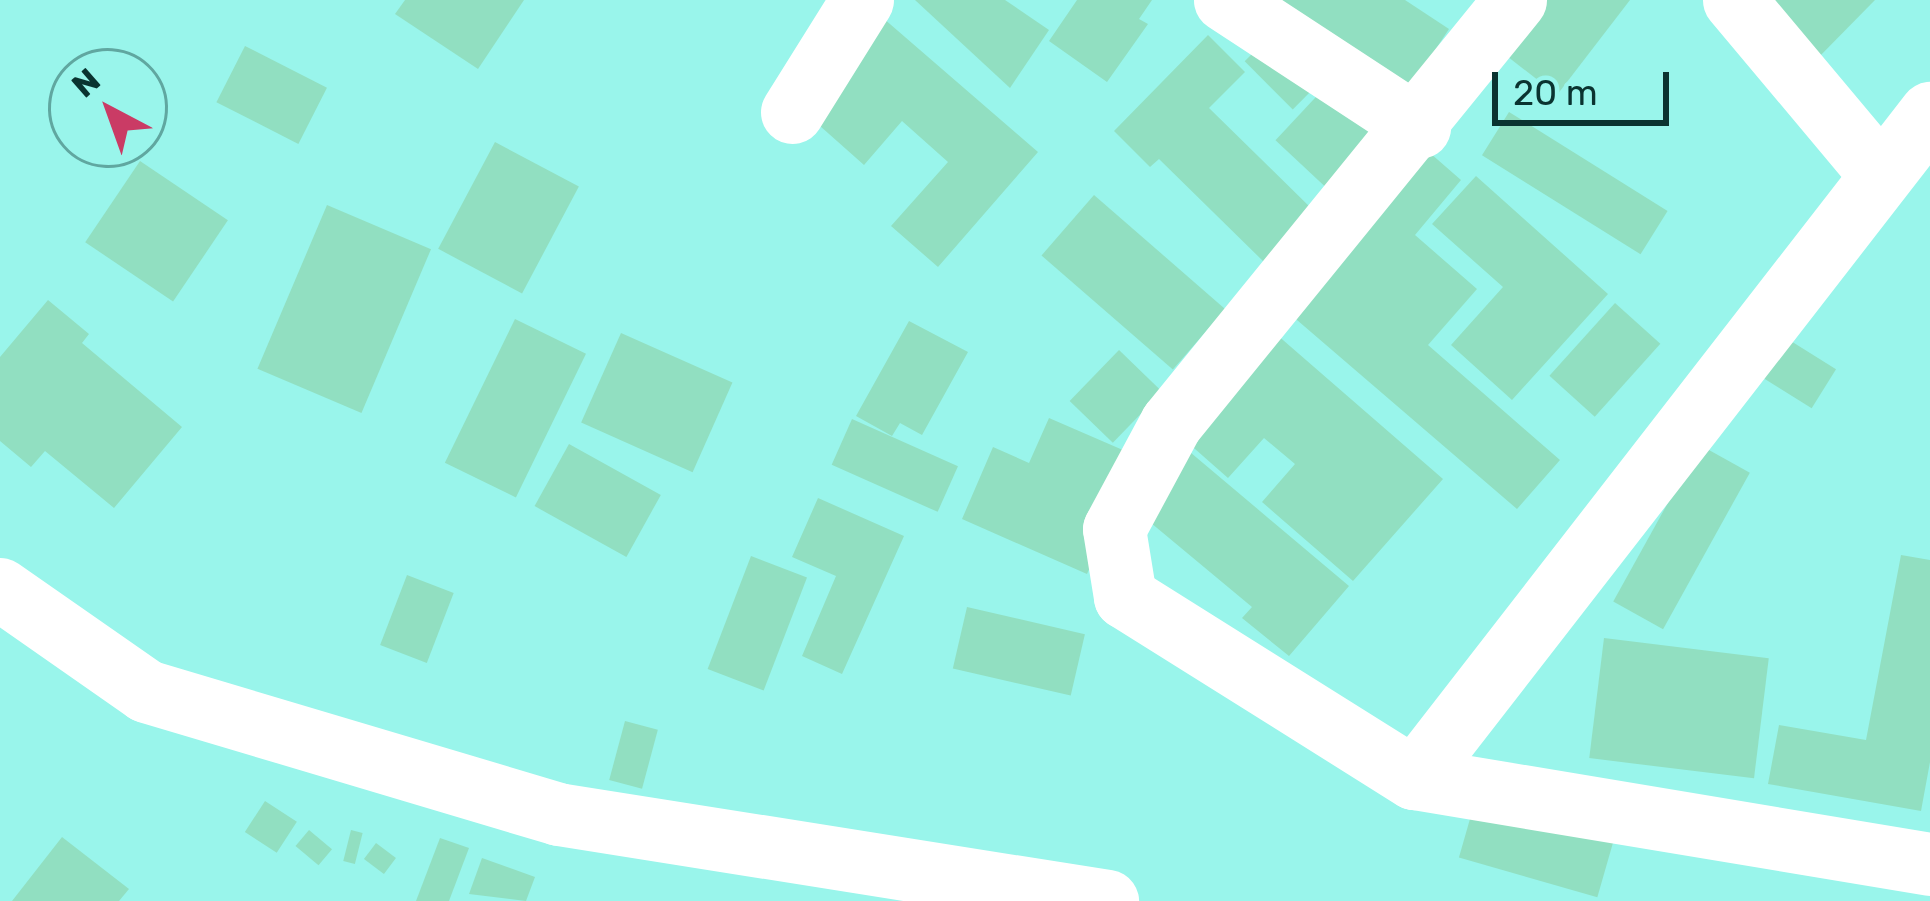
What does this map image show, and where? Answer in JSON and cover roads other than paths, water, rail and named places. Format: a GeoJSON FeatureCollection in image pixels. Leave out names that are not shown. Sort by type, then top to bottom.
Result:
{"type":"FeatureCollection","features":[{"type":"Feature","properties":{"kind":"street"},"geometry":{"type":"LineString","coordinates":[[792,112],[862,0]]}},
{"type":"Feature","properties":{"kind":"street"},"geometry":{"type":"LineString","coordinates":[[1226,0],[1419,127]]}},
{"type":"Feature","properties":{"kind":"street"},"geometry":{"type":"LineString","coordinates":[[1515,0],[1419,127],[1172,423],[1114,529],[1125,597],[1414,778],[1930,864]]}},
{"type":"Feature","properties":{"kind":"street"},"geometry":{"type":"LineString","coordinates":[[1734,0],[1880,174]]}},
{"type":"Feature","properties":{"kind":"street"},"geometry":{"type":"LineString","coordinates":[[1414,778],[1930,113]]}},
{"type":"Feature","properties":{"kind":"street"},"geometry":{"type":"LineString","coordinates":[[0,589],[146,691],[558,814],[1107,901]]}}]}
